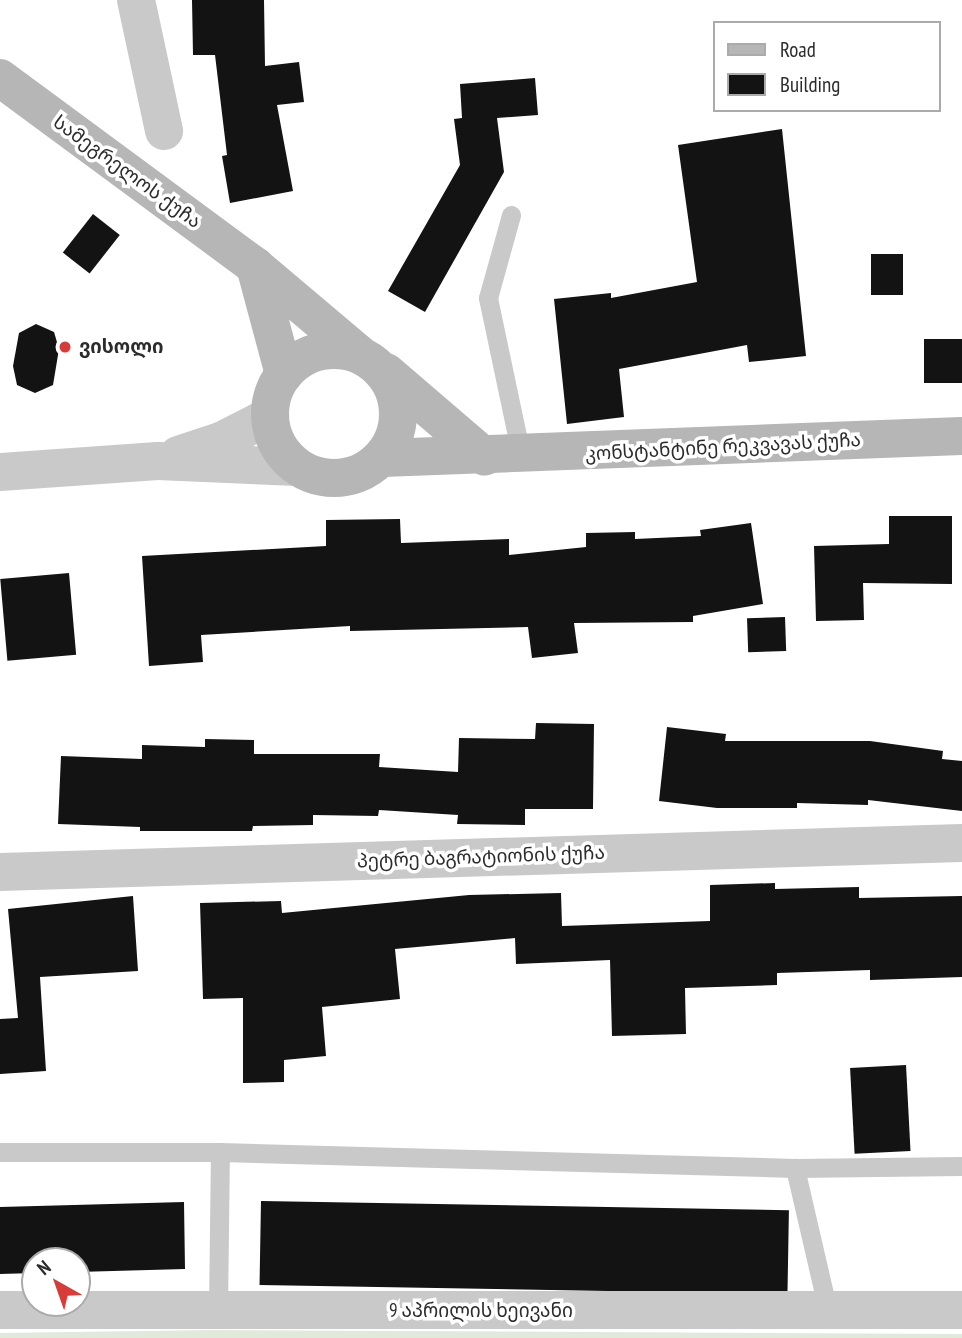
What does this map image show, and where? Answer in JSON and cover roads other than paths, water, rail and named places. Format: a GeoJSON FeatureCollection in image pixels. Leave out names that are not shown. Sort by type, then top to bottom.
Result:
{"type":"FeatureCollection","features":[{"type":"Feature","properties":{"kind":"main road","name":"სამეგრელოს ქუჩა"},"geometry":{"type":"LineString","coordinates":[[0,78],[255,266],[368,360]]}},
{"type":"Feature","properties":{"kind":"main road"},"geometry":{"type":"LineString","coordinates":[[255,266],[284,374]]}},
{"type":"Feature","properties":{"kind":"main road"},"geometry":{"type":"LineString","coordinates":[[368,360],[393,386],[399,411],[395,436],[382,458],[356,475],[341,478],[310,474],[297,467],[282,453],[270,415],[273,394],[284,374],[318,352],[368,360],[503,456]]}},
{"type":"Feature","properties":{"kind":"main road","name":"კონსტანტინე რეკვავას ქუჩა"},"geometry":{"type":"LineString","coordinates":[[382,458],[503,456],[962,436]]}},
{"type":"Feature","properties":{"kind":"street"},"geometry":{"type":"LineString","coordinates":[[136,0],[164,131]]}},
{"type":"Feature","properties":{"kind":"street"},"geometry":{"type":"LineString","coordinates":[[158,461],[223,440],[270,415]]}},
{"type":"Feature","properties":{"kind":"street"},"geometry":{"type":"LineString","coordinates":[[0,472],[158,461],[297,467]]}},
{"type":"Feature","properties":{"kind":"street","name":"პეტრე ბაგრატიონის ქუჩა"},"geometry":{"type":"LineString","coordinates":[[0,872],[962,843]]}},
{"type":"Feature","properties":{"kind":"street","name":"9 აპრილის ხეივანი"},"geometry":{"type":"LineString","coordinates":[[0,1310],[962,1310]]}},
{"type":"Feature","properties":{"kind":"lane"},"geometry":{"type":"LineString","coordinates":[[503,456],[488,298],[511,215]]}},
{"type":"Feature","properties":{"kind":"lane"},"geometry":{"type":"LineString","coordinates":[[0,1152],[220,1152],[795,1168],[962,1166]]}},
{"type":"Feature","properties":{"kind":"lane"},"geometry":{"type":"LineString","coordinates":[[218,1311],[220,1152]]}},
{"type":"Feature","properties":{"kind":"lane"},"geometry":{"type":"LineString","coordinates":[[795,1168],[828,1311]]}},
{"type":"Feature","properties":{"kind":"place","name":"ვისოლი"},"geometry":{"type":"Point","coordinates":[65,347]}}]}
